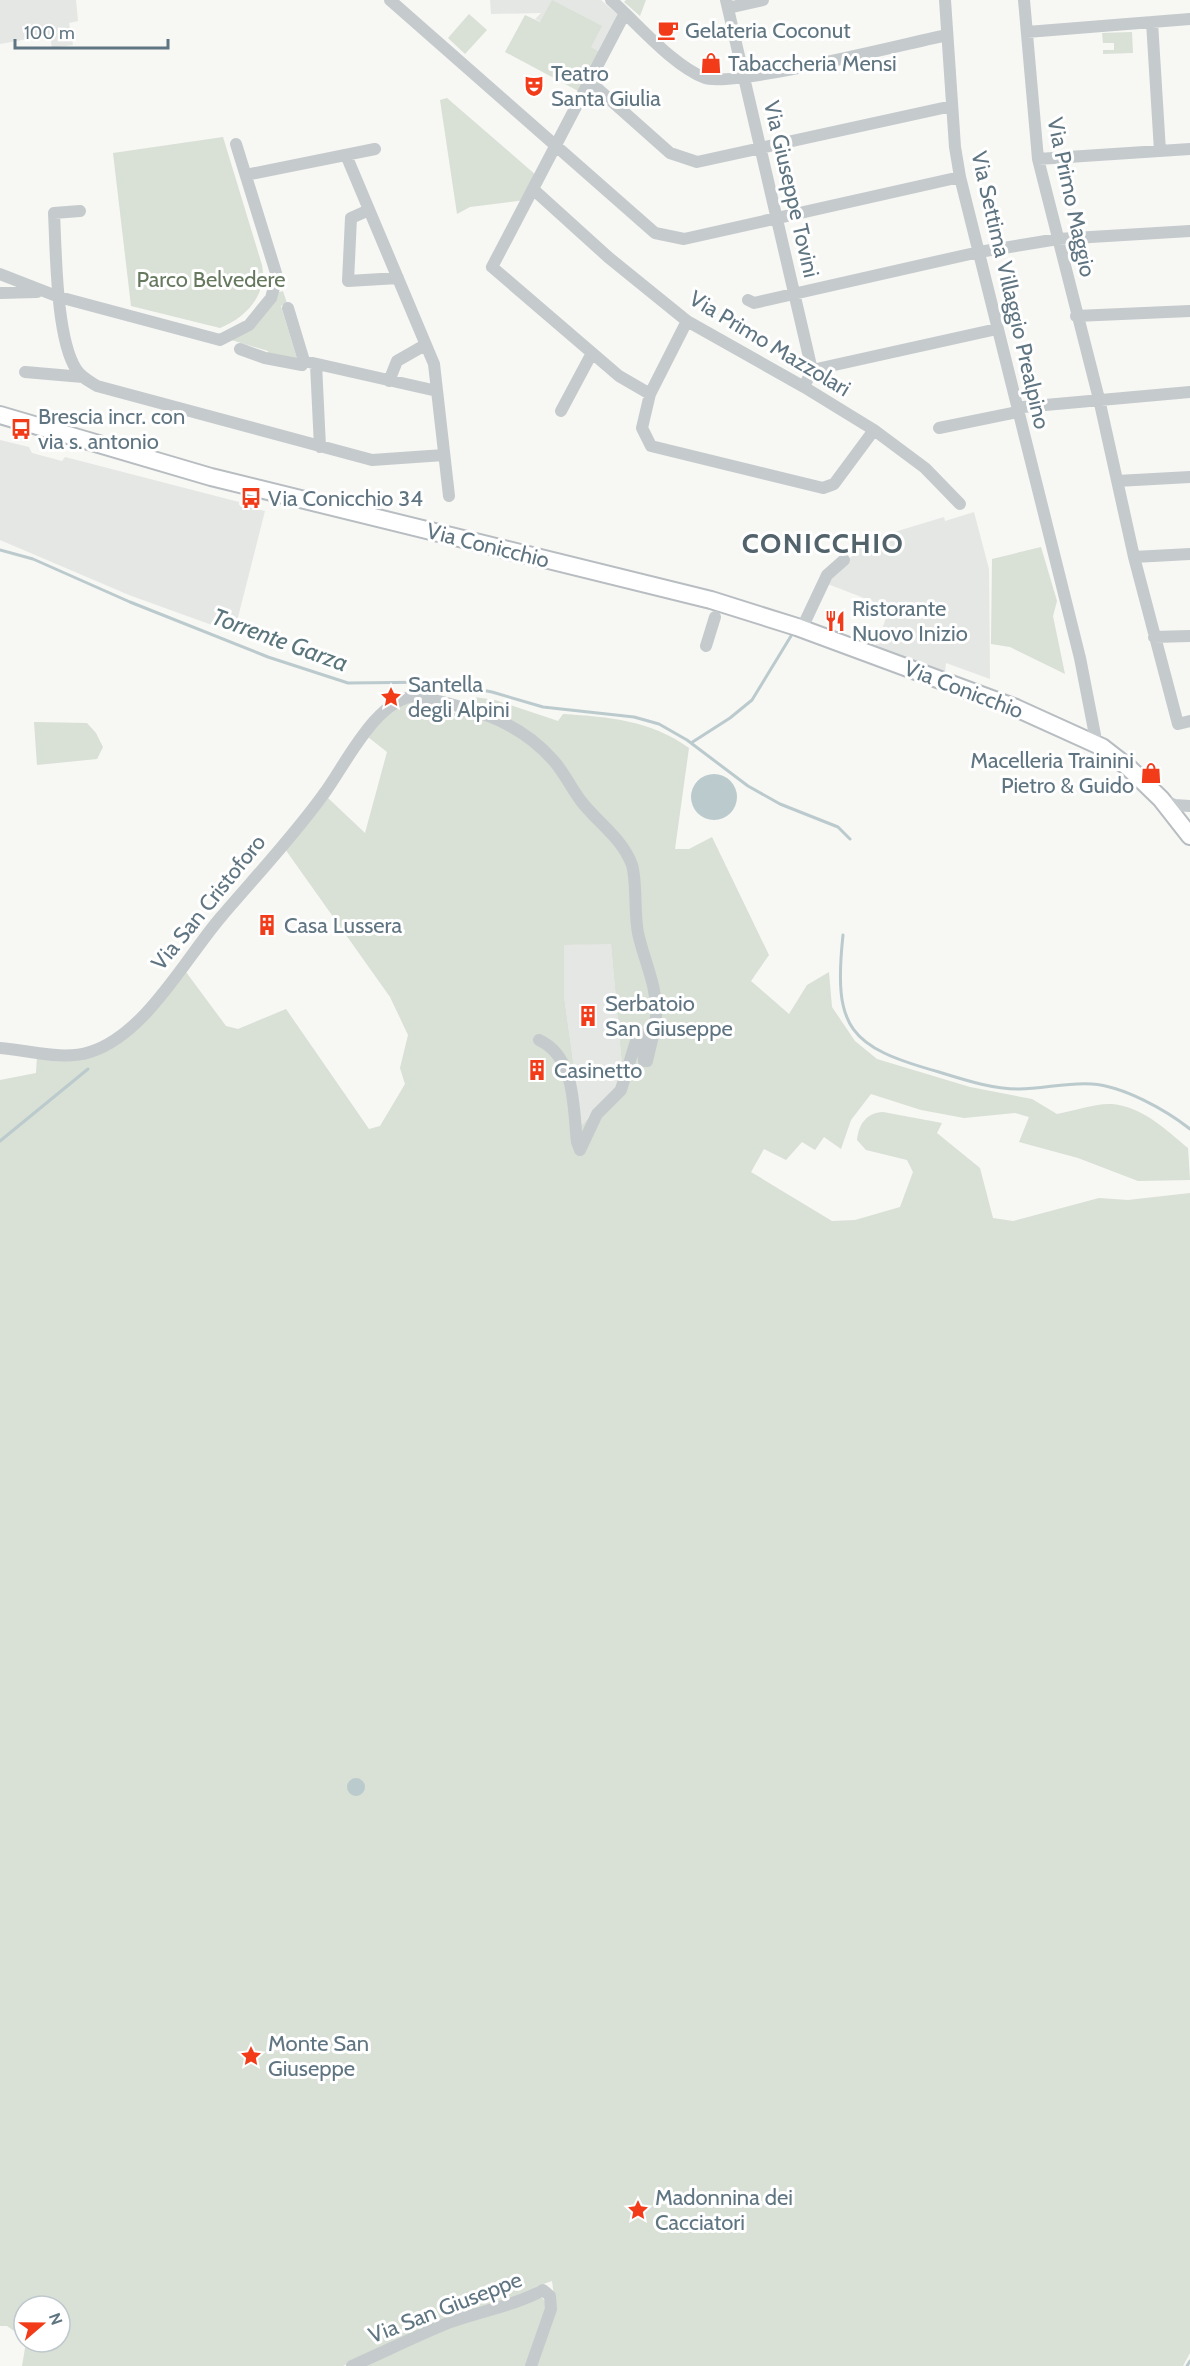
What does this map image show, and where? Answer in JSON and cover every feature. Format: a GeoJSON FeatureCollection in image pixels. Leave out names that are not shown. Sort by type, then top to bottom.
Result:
{"type":"FeatureCollection","features":[{"type":"Feature","properties":{"kind":"main road","name":"Via Conicchio"},"geometry":{"type":"LineString","coordinates":[[3,419],[720,613],[802,628],[1093,738],[1161,799],[1185,816],[1190,836]]}},
{"type":"Feature","properties":{"kind":"street"},"geometry":{"type":"LineString","coordinates":[[390,0],[655,233],[670,238],[684,239],[960,177]]}},
{"type":"Feature","properties":{"kind":"street"},"geometry":{"type":"LineString","coordinates":[[611,0],[689,71],[708,79],[744,78],[947,35]]}},
{"type":"Feature","properties":{"kind":"street"},"geometry":{"type":"LineString","coordinates":[[727,4],[763,0]]}},
{"type":"Feature","properties":{"kind":"street","name":"Via Settima Villaggio Prealpino"},"geometry":{"type":"LineString","coordinates":[[945,0],[952,106],[960,177],[1080,658],[1093,738]]}},
{"type":"Feature","properties":{"kind":"street","name":"Via Primo Maggio"},"geometry":{"type":"LineString","coordinates":[[1024,0],[1038,159],[1076,316],[1099,399],[1154,637],[1178,724],[1190,721]]}},
{"type":"Feature","properties":{"kind":"street","name":"Via Giuseppe Tovini"},"geometry":{"type":"LineString","coordinates":[[727,4],[812,370]]}},
{"type":"Feature","properties":{"kind":"street"},"geometry":{"type":"LineString","coordinates":[[625,13],[492,267],[620,376],[650,394]]}},
{"type":"Feature","properties":{"kind":"street"},"geometry":{"type":"LineString","coordinates":[[1027,32],[1190,19]]}},
{"type":"Feature","properties":{"kind":"street"},"geometry":{"type":"LineString","coordinates":[[1152,22],[1160,150]]}},
{"type":"Feature","properties":{"kind":"street"},"geometry":{"type":"LineString","coordinates":[[589,81],[670,153],[697,162],[952,106]]}},
{"type":"Feature","properties":{"kind":"street"},"geometry":{"type":"LineString","coordinates":[[0,273],[41,292],[220,340],[249,325],[271,298],[276,273],[236,144]]}},
{"type":"Feature","properties":{"kind":"street"},"geometry":{"type":"LineString","coordinates":[[1038,159],[1190,148]]}},
{"type":"Feature","properties":{"kind":"street"},"geometry":{"type":"LineString","coordinates":[[246,175],[375,149]]}},
{"type":"Feature","properties":{"kind":"street"},"geometry":{"type":"LineString","coordinates":[[346,155],[434,364],[449,496]]}},
{"type":"Feature","properties":{"kind":"street","name":"Via Primo Mazzolari"},"geometry":{"type":"LineString","coordinates":[[534,190],[608,257],[687,321],[804,387],[874,430],[925,468],[960,504]]}},
{"type":"Feature","properties":{"kind":"street"},"geometry":{"type":"LineString","coordinates":[[369,210],[351,218],[348,281],[398,279]]}},
{"type":"Feature","properties":{"kind":"street"},"geometry":{"type":"LineString","coordinates":[[80,211],[54,213],[59,297],[71,359],[83,377],[98,386],[372,460],[444,455]]}},
{"type":"Feature","properties":{"kind":"street"},"geometry":{"type":"LineString","coordinates":[[748,300],[754,303],[979,252],[1058,239],[1190,231]]}},
{"type":"Feature","properties":{"kind":"street"},"geometry":{"type":"LineString","coordinates":[[0,293],[41,292]]}},
{"type":"Feature","properties":{"kind":"street"},"geometry":{"type":"LineString","coordinates":[[288,308],[310,362],[320,447]]}},
{"type":"Feature","properties":{"kind":"street"},"geometry":{"type":"LineString","coordinates":[[1076,316],[1190,311]]}},
{"type":"Feature","properties":{"kind":"street"},"geometry":{"type":"LineString","coordinates":[[687,321],[650,394],[642,428],[651,446],[823,488],[834,484],[874,430]]}},
{"type":"Feature","properties":{"kind":"street"},"geometry":{"type":"LineString","coordinates":[[804,387],[812,370],[998,329]]}},
{"type":"Feature","properties":{"kind":"street"},"geometry":{"type":"LineString","coordinates":[[389,381],[398,361],[426,345]]}},
{"type":"Feature","properties":{"kind":"street"},"geometry":{"type":"LineString","coordinates":[[240,349],[266,358],[302,365],[310,362],[437,391]]}},
{"type":"Feature","properties":{"kind":"street"},"geometry":{"type":"LineString","coordinates":[[561,411],[592,352]]}},
{"type":"Feature","properties":{"kind":"street"},"geometry":{"type":"LineString","coordinates":[[26,372],[83,377]]}},
{"type":"Feature","properties":{"kind":"street"},"geometry":{"type":"LineString","coordinates":[[939,429],[1018,412],[1023,407],[1190,392]]}},
{"type":"Feature","properties":{"kind":"street"},"geometry":{"type":"LineString","coordinates":[[1117,481],[1190,477]]}},
{"type":"Feature","properties":{"kind":"street"},"geometry":{"type":"LineString","coordinates":[[1134,557],[1190,554]]}},
{"type":"Feature","properties":{"kind":"street"},"geometry":{"type":"LineString","coordinates":[[802,628],[827,575],[844,560]]}},
{"type":"Feature","properties":{"kind":"street"},"geometry":{"type":"LineString","coordinates":[[706,646],[720,613]]}},
{"type":"Feature","properties":{"kind":"street"},"geometry":{"type":"LineString","coordinates":[[1154,637],[1190,636]]}},
{"type":"Feature","properties":{"kind":"street","name":"Via San Cristoforo"},"geometry":{"type":"LineString","coordinates":[[0,1048],[70,1056],[90,1052],[109,1044],[129,1029],[154,1003],[204,938],[322,796],[376,721],[393,703],[406,697],[416,696],[472,709],[514,726],[555,762],[582,802],[624,847],[633,868],[636,924],[654,987],[656,1017],[647,1062],[644,1061],[642,1034],[636,1041],[621,1090],[597,1114],[580,1150],[577,1142],[571,1084],[550,1045],[539,1040]]}},
{"type":"Feature","properties":{"kind":"street"},"geometry":{"type":"LineString","coordinates":[[1161,799],[1175,806],[1190,806]]}},
{"type":"Feature","properties":{"kind":"street","name":"Via San Giuseppe"},"geometry":{"type":"LineString","coordinates":[[351,2366],[447,2324],[504,2304],[521,2302],[543,2290],[550,2296],[551,2309],[531,2366]]}},
{"type":"Feature","properties":{"kind":"shaded area"},"geometry":{"type":"Polygon","coordinates":[[[0,0],[76,0],[78,21],[69,23],[73,45],[52,48],[50,35],[0,44],[0,0]]]}},
{"type":"Feature","properties":{"kind":"shaded area"},"geometry":{"type":"Polygon","coordinates":[[[490,0],[601,0],[618,15],[600,52],[535,19],[541,13],[491,14],[490,0]]]}},
{"type":"Feature","properties":{"kind":"shaded area"},"geometry":{"type":"Polygon","coordinates":[[[0,440],[29,447],[32,453],[62,461],[65,457],[239,502],[239,505],[265,511],[234,633],[129,595],[0,540],[0,440]]]}},
{"type":"Feature","properties":{"kind":"shaded area"},"geometry":{"type":"Polygon","coordinates":[[[974,512],[989,569],[990,679],[946,663],[945,672],[875,647],[890,608],[825,583],[868,540],[944,517],[945,521],[974,512]]]}},
{"type":"Feature","properties":{"kind":"shaded area"},"geometry":{"type":"Polygon","coordinates":[[[714,774],[730,781],[737,797],[730,813],[714,820],[698,813],[691,797],[698,781],[714,774]]]}},
{"type":"Feature","properties":{"kind":"shaded area"},"geometry":{"type":"Polygon","coordinates":[[[611,943],[622,1066],[614,1089],[595,1108],[582,1126],[564,996],[563,945],[611,943]]]}},
{"type":"Feature","properties":{"kind":"shaded area"},"geometry":{"type":"Polygon","coordinates":[[[352,1778],[360,1778],[365,1783],[363,1794],[352,1796],[347,1791],[347,1783],[352,1778]]]}},
{"type":"Feature","properties":{"kind":"green space"},"geometry":{"type":"Polygon","coordinates":[[[552,0],[602,26],[591,47],[600,52],[580,92],[505,52],[525,15],[540,22],[552,0]]]}},
{"type":"Feature","properties":{"kind":"green space"},"geometry":{"type":"Polygon","coordinates":[[[626,0],[646,0],[640,16],[624,2],[626,0]]]}},
{"type":"Feature","properties":{"kind":"green space"},"geometry":{"type":"Polygon","coordinates":[[[469,14],[487,30],[465,54],[448,38],[469,14]]]}},
{"type":"Feature","properties":{"kind":"green space"},"geometry":{"type":"Polygon","coordinates":[[[1132,32],[1133,53],[1103,54],[1103,50],[1114,50],[1114,43],[1103,43],[1102,33],[1132,32]]]}},
{"type":"Feature","properties":{"kind":"green space"},"geometry":{"type":"Polygon","coordinates":[[[447,98],[537,176],[525,200],[470,207],[457,214],[440,100],[447,98]]]}},
{"type":"Feature","properties":{"kind":"green space","name":"Parco Belvedere"},"geometry":{"type":"Polygon","coordinates":[[[223,137],[262,265],[262,286],[258,295],[253,304],[238,318],[220,328],[131,306],[113,153],[223,137]]]}},
{"type":"Feature","properties":{"kind":"green space"},"geometry":{"type":"Polygon","coordinates":[[[283,291],[287,303],[281,306],[297,359],[268,354],[268,351],[228,339],[253,327],[262,317],[276,293],[283,291]]]}},
{"type":"Feature","properties":{"kind":"green space"},"geometry":{"type":"Polygon","coordinates":[[[1041,547],[1057,601],[1053,616],[1065,674],[1010,647],[991,644],[992,559],[1041,547]]]}},
{"type":"Feature","properties":{"kind":"green space"},"geometry":{"type":"Polygon","coordinates":[[[474,697],[495,700],[558,721],[563,714],[629,722],[659,731],[674,739],[689,748],[675,849],[689,849],[712,837],[769,955],[751,981],[789,1014],[807,985],[829,972],[832,1007],[855,1041],[877,1059],[970,1087],[1032,1099],[1057,1114],[1112,1104],[1134,1109],[1153,1120],[1188,1148],[1190,1180],[1138,1181],[1078,1158],[1019,1142],[1029,1117],[1015,1113],[964,1118],[921,1110],[871,1094],[851,1120],[841,1149],[824,1137],[815,1150],[802,1142],[786,1160],[764,1149],[751,1172],[832,1221],[855,1220],[900,1207],[913,1172],[907,1160],[866,1150],[857,1140],[864,1120],[883,1112],[942,1123],[937,1133],[980,1168],[993,1218],[1013,1221],[1099,1198],[1128,1200],[1190,1193],[1190,2353],[1183,2366],[535,2366],[555,2302],[552,2281],[535,2287],[528,2294],[387,2345],[343,2366],[22,2366],[24,2354],[72,2354],[72,2294],[12,2294],[12,2330],[7,2326],[0,2326],[0,1080],[36,1073],[37,1056],[80,1058],[93,1056],[121,1043],[145,1021],[186,972],[226,1026],[238,1029],[286,1009],[369,1129],[380,1126],[405,1084],[400,1068],[408,1035],[390,997],[285,849],[328,798],[365,833],[387,752],[368,737],[388,713],[405,702],[424,703],[436,710],[470,715],[474,697]],[[611,944],[564,945],[564,996],[582,1125],[614,1089],[622,1066],[611,944]]]}},
{"type":"Feature","properties":{"kind":"green space"},"geometry":{"type":"Polygon","coordinates":[[[34,722],[87,723],[96,733],[103,747],[97,759],[37,765],[34,722]]]}},
{"type":"Feature","properties":{"kind":"green space"},"geometry":{"type":"Polygon","coordinates":[[[540,2295],[548,2305],[525,2366],[360,2366],[451,2327],[540,2295]]]}},
{"type":"Feature","properties":{"kind":"waterway","name":"Torrente Garza"},"geometry":{"type":"LineString","coordinates":[[0,550],[33,559],[130,602],[268,657],[348,683],[441,682],[492,692],[543,707],[634,717],[659,724],[687,740],[748,786],[780,804],[838,827],[850,839]]}},
{"type":"Feature","properties":{"kind":"waterway"},"geometry":{"type":"LineString","coordinates":[[494,556],[545,568]]}},
{"type":"Feature","properties":{"kind":"waterway"},"geometry":{"type":"LineString","coordinates":[[691,743],[730,718],[752,700],[791,636]]}},
{"type":"Feature","properties":{"kind":"waterway","name":"Torrente Garza"},"geometry":{"type":"LineString","coordinates":[[843,935],[841,993],[845,1013],[854,1029],[866,1042],[885,1053],[909,1063],[979,1084],[1009,1089],[1083,1084],[1117,1089],[1144,1100],[1190,1129]]}},
{"type":"Feature","properties":{"kind":"waterway"},"geometry":{"type":"LineString","coordinates":[[0,1141],[88,1069]]}},
{"type":"Feature","properties":{"kind":"waterway"},"geometry":{"type":"LineString","coordinates":[[1187,2366],[1190,2361]]}},
{"type":"Feature","properties":{"kind":"place","name":"Gelateria Coconut"},"geometry":{"type":"Point","coordinates":[668,30]}},
{"type":"Feature","properties":{"kind":"place","name":"Tabaccheria Mensi"},"geometry":{"type":"Point","coordinates":[711,63]}},
{"type":"Feature","properties":{"kind":"place","name":"Teatro Santa Giulia"},"geometry":{"type":"Point","coordinates":[534,86]}},
{"type":"Feature","properties":{"kind":"place","name":"Brescia incr. con via s. antonio"},"geometry":{"type":"Point","coordinates":[21,429]}},
{"type":"Feature","properties":{"kind":"place","name":"Via Conicchio 34"},"geometry":{"type":"Point","coordinates":[251,498]}},
{"type":"Feature","properties":{"kind":"place","name":"Ristorante Nuovo Inizio"},"geometry":{"type":"Point","coordinates":[835,621]}},
{"type":"Feature","properties":{"kind":"place","name":"Santella degli Alpini"},"geometry":{"type":"Point","coordinates":[391,697]}},
{"type":"Feature","properties":{"kind":"place","name":"Macelleria Trainini Pietro & Guido"},"geometry":{"type":"Point","coordinates":[1151,773]}},
{"type":"Feature","properties":{"kind":"place","name":"Casa Lussera"},"geometry":{"type":"Point","coordinates":[267,925]}},
{"type":"Feature","properties":{"kind":"place","name":"Serbatoio San Giuseppe"},"geometry":{"type":"Point","coordinates":[588,1016]}},
{"type":"Feature","properties":{"kind":"place","name":"Casinetto"},"geometry":{"type":"Point","coordinates":[537,1070]}},
{"type":"Feature","properties":{"kind":"place","name":"Monte San Giuseppe"},"geometry":{"type":"Point","coordinates":[251,2056]}},
{"type":"Feature","properties":{"kind":"place","name":"Madonnina dei Cacciatori"},"geometry":{"type":"Point","coordinates":[638,2210]}},
{"type":"Feature","properties":{"kind":"district","name":"CONICCHIO"},"geometry":{"type":"Point","coordinates":[823,543]}}]}
